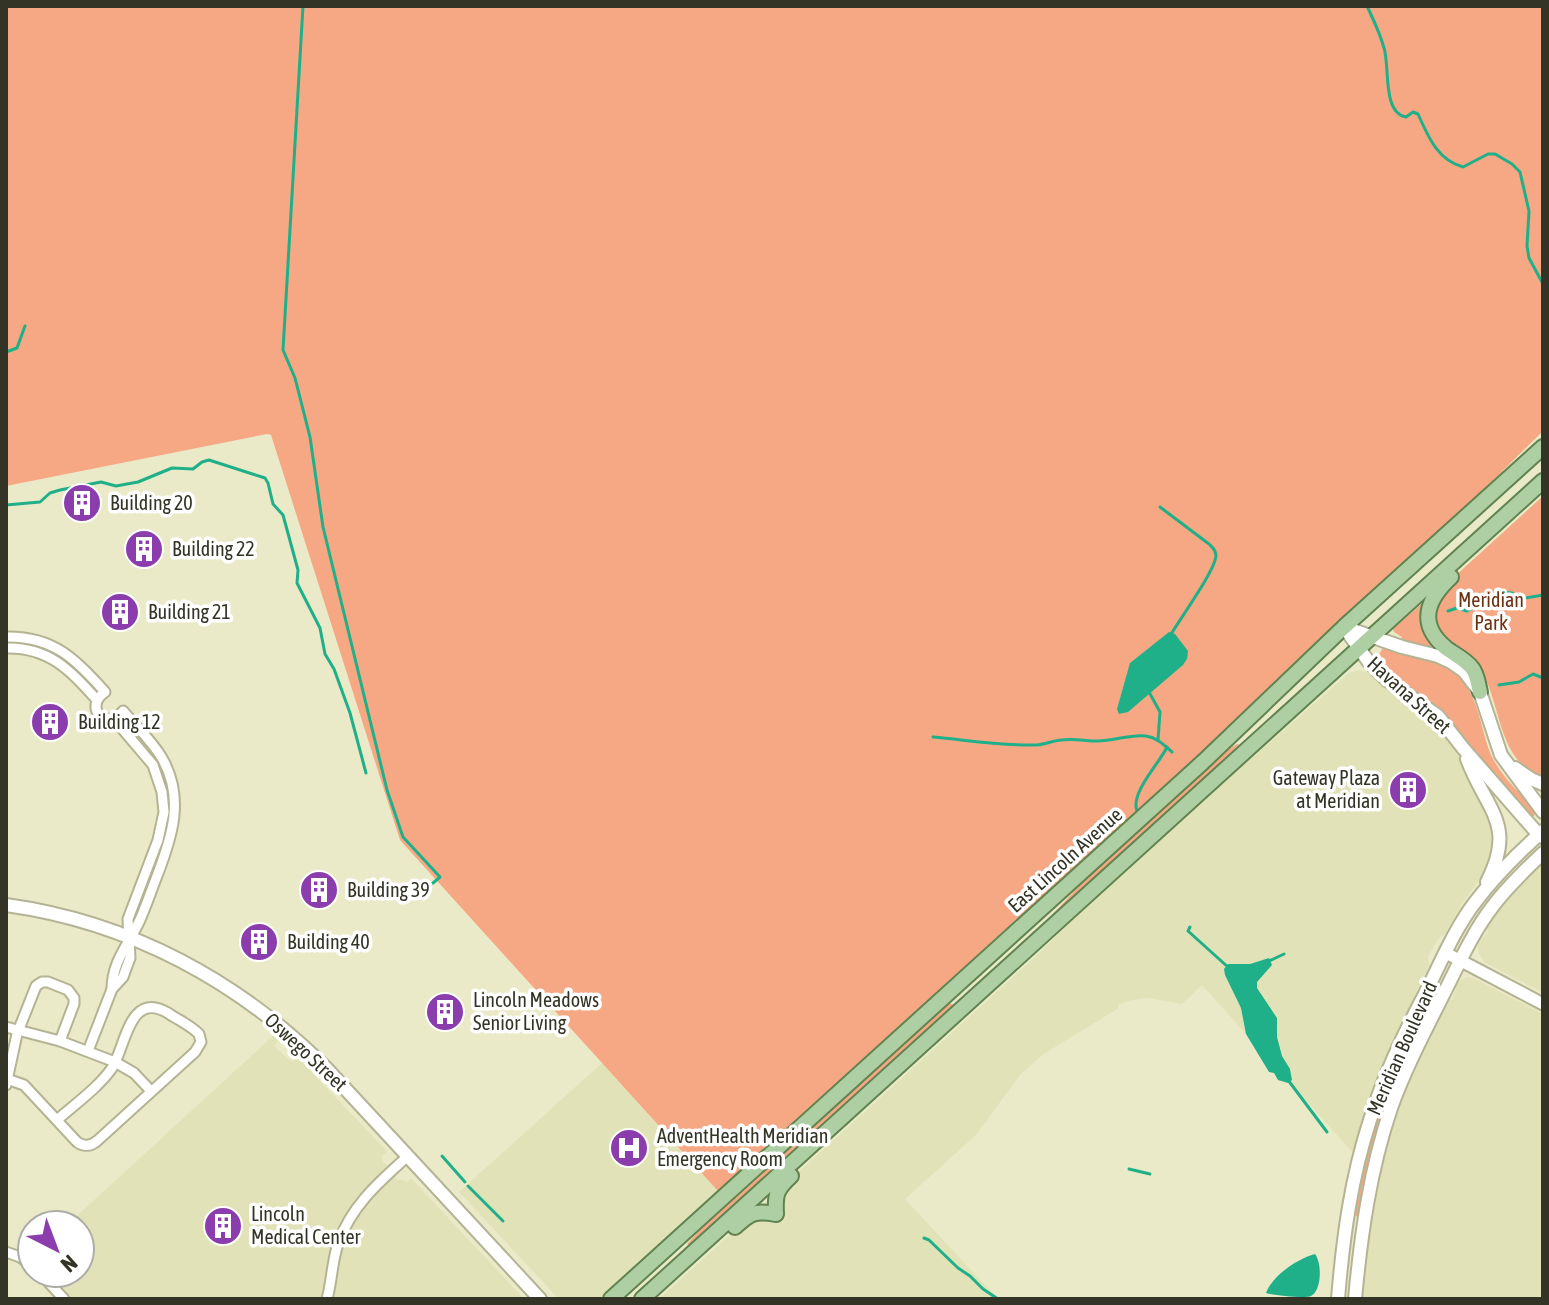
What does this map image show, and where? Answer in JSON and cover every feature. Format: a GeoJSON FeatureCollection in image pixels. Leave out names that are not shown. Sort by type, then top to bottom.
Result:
{"type":"FeatureCollection","features":[{"type":"Feature","properties":{"kind":"main road","name":"East Lincoln Avenue"},"geometry":{"type":"LineString","coordinates":[[611,1299],[1203,762],[1344,627],[1543,447]]}},
{"type":"Feature","properties":{"kind":"main road","name":"East Lincoln Avenue"},"geometry":{"type":"LineString","coordinates":[[642,1299],[1543,481]]}},
{"type":"Feature","properties":{"kind":"main road"},"geometry":{"type":"LineString","coordinates":[[1480,692],[1475,672],[1436,636],[1430,622],[1430,606],[1439,588],[1504,529],[1512,509]]}},
{"type":"Feature","properties":{"kind":"main road","name":"Havana Street"},"geometry":{"type":"LineString","coordinates":[[1344,627],[1448,660],[1468,675],[1480,692],[1501,755],[1543,812]]}},
{"type":"Feature","properties":{"kind":"main road","name":"Havana Street"},"geometry":{"type":"LineString","coordinates":[[1344,627],[1370,663],[1387,680],[1438,716],[1463,748],[1542,834]]}},
{"type":"Feature","properties":{"kind":"main road"},"geometry":{"type":"LineString","coordinates":[[1463,748],[1477,784],[1496,815],[1499,831],[1497,860],[1477,900]]}},
{"type":"Feature","properties":{"kind":"main road"},"geometry":{"type":"LineString","coordinates":[[1501,755],[1521,773],[1543,784]]}},
{"type":"Feature","properties":{"kind":"main road","name":"Meridian Boulevard"},"geometry":{"type":"LineString","coordinates":[[1338,1299],[1350,1196],[1369,1122],[1395,1053],[1477,900],[1513,859],[1542,834]]}},
{"type":"Feature","properties":{"kind":"main road","name":"Meridian Boulevard"},"geometry":{"type":"LineString","coordinates":[[1355,1299],[1364,1215],[1373,1170],[1390,1111],[1411,1059],[1494,904],[1543,853]]}},
{"type":"Feature","properties":{"kind":"main road","name":"Oswego Street"},"geometry":{"type":"LineString","coordinates":[[6,905],[71,918],[130,937],[199,969],[270,1017],[321,1063],[540,1299]]}},
{"type":"Feature","properties":{"kind":"main road"},"geometry":{"type":"LineString","coordinates":[[701,1246],[717,1244],[751,1214],[776,1214],[775,1198],[781,1185],[836,1135],[846,1114]]}},
{"type":"Feature","properties":{"kind":"main road"},"geometry":{"type":"LineString","coordinates":[[656,1299],[676,1269]]}},
{"type":"Feature","properties":{"kind":"street"},"geometry":{"type":"LineString","coordinates":[[6,637],[37,640],[61,650],[84,668],[105,692],[97,700],[96,708],[101,716],[114,719],[123,711],[163,759],[172,784],[175,807],[171,837],[130,937]]}},
{"type":"Feature","properties":{"kind":"street"},"geometry":{"type":"LineString","coordinates":[[6,648],[33,651],[58,662],[97,700]]}},
{"type":"Feature","properties":{"kind":"street"},"geometry":{"type":"LineString","coordinates":[[88,1051],[112,989],[123,977],[130,958],[128,919],[160,833],[164,806],[161,785],[153,765],[114,719]]}},
{"type":"Feature","properties":{"kind":"street"},"geometry":{"type":"LineString","coordinates":[[1446,953],[1543,1004]]}},
{"type":"Feature","properties":{"kind":"street"},"geometry":{"type":"LineString","coordinates":[[57,1120],[106,1076],[134,1016],[143,1009],[158,1008],[194,1029],[201,1038],[199,1047],[97,1141],[85,1145],[77,1142],[24,1085],[7,1082],[18,1030],[35,988],[42,982],[69,991],[74,998],[60,1041]]}},
{"type":"Feature","properties":{"kind":"street"},"geometry":{"type":"LineString","coordinates":[[6,1027],[60,1041],[115,1062],[134,1073],[151,1091]]}},
{"type":"Feature","properties":{"kind":"street"},"geometry":{"type":"LineString","coordinates":[[327,1299],[337,1248],[349,1219],[365,1197],[408,1156]]}},
{"type":"Feature","properties":{"kind":"shaded area"},"geometry":{"type":"Polygon","coordinates":[[[1169,632],[1175,634],[1188,651],[1187,659],[1128,712],[1119,714],[1117,709],[1130,663],[1169,632]]]}},
{"type":"Feature","properties":{"kind":"shaded area"},"geometry":{"type":"Polygon","coordinates":[[[1359,670],[1371,674],[1406,701],[1454,745],[1485,806],[1493,827],[1494,842],[1486,870],[1428,956],[1429,966],[1390,1049],[1355,1155],[1202,985],[1182,1004],[1149,998],[1118,1005],[1119,1008],[1042,1055],[1020,1075],[976,1135],[905,1199],[998,1299],[659,1299],[1035,957],[1125,869],[1349,673],[1359,670]]]}},
{"type":"Feature","properties":{"kind":"shaded area"},"geometry":{"type":"Polygon","coordinates":[[[1543,857],[1543,993],[1484,962],[1478,945],[1489,931],[1485,928],[1512,890],[1543,857]]]}},
{"type":"Feature","properties":{"kind":"shaded area"},"geometry":{"type":"Polygon","coordinates":[[[1269,958],[1272,965],[1257,982],[1257,988],[1277,1018],[1277,1037],[1292,1080],[1288,1083],[1278,1080],[1274,1073],[1269,1072],[1246,1034],[1241,1008],[1224,969],[1228,964],[1250,964],[1269,958]]]}},
{"type":"Feature","properties":{"kind":"shaded area"},"geometry":{"type":"Polygon","coordinates":[[[1467,977],[1543,1014],[1543,1299],[1363,1299],[1362,1282],[1374,1191],[1392,1122],[1409,1077],[1447,999],[1452,1000],[1457,984],[1467,977]]]}},
{"type":"Feature","properties":{"kind":"shaded area"},"geometry":{"type":"Polygon","coordinates":[[[273,1036],[278,1040],[274,1046],[292,1062],[297,1057],[385,1149],[387,1152],[382,1156],[383,1162],[397,1180],[407,1182],[411,1178],[524,1299],[73,1299],[64,1289],[96,1289],[96,1209],[84,1209],[273,1036]]]}},
{"type":"Feature","properties":{"kind":"shaded area"},"geometry":{"type":"Polygon","coordinates":[[[602,1063],[718,1191],[600,1299],[559,1299],[459,1192],[602,1063]]]}},
{"type":"Feature","properties":{"kind":"shaded area"},"geometry":{"type":"Polygon","coordinates":[[[1315,1254],[1320,1276],[1315,1293],[1308,1297],[1296,1297],[1266,1293],[1286,1269],[1315,1254]]]}},
{"type":"Feature","properties":{"kind":"green space"},"geometry":{"type":"Polygon","coordinates":[[[6,6],[1543,6],[1543,431],[1470,503],[1310,648],[1207,747],[718,1191],[400,840],[271,435],[6,486],[6,6]]]}},
{"type":"Feature","properties":{"kind":"green space","name":"Meridian Park"},"geometry":{"type":"Polygon","coordinates":[[[1543,496],[1543,778],[1529,771],[1511,749],[1481,671],[1442,638],[1433,620],[1442,588],[1543,496]]]}},
{"type":"Feature","properties":{"kind":"green space"},"geometry":{"type":"Polygon","coordinates":[[[1426,600],[1439,650],[1401,641],[1402,637],[1393,629],[1426,600]]]}},
{"type":"Feature","properties":{"kind":"green space"},"geometry":{"type":"Polygon","coordinates":[[[1384,646],[1442,663],[1462,679],[1477,709],[1492,757],[1506,778],[1536,811],[1534,816],[1530,817],[1493,775],[1443,712],[1384,666],[1377,658],[1384,646]]]}},
{"type":"Feature","properties":{"kind":"green space"},"geometry":{"type":"Polygon","coordinates":[[[1237,744],[1226,759],[1050,917],[1099,865],[1221,754],[1237,744]]]}},
{"type":"Feature","properties":{"kind":"green space"},"geometry":{"type":"Polygon","coordinates":[[[949,1003],[955,1005],[689,1246],[687,1244],[712,1217],[949,1003]]]}},
{"type":"Feature","properties":{"kind":"green space"},"geometry":{"type":"Polygon","coordinates":[[[1425,1004],[1428,1005],[1359,1217],[1356,1216],[1358,1189],[1370,1135],[1390,1080],[1425,1004]]]}},
{"type":"Feature","properties":{"kind":"waterway"},"geometry":{"type":"LineString","coordinates":[[303,6],[283,350],[295,378],[310,437],[323,527],[387,790],[403,837],[440,877],[433,883]]}},
{"type":"Feature","properties":{"kind":"waterway"},"geometry":{"type":"LineString","coordinates":[[1367,6],[1384,48],[1390,98],[1398,114],[1406,117],[1413,112],[1418,114],[1434,146],[1454,164],[1463,167],[1488,154],[1495,154],[1520,172],[1529,211],[1529,258],[1543,284]]}},
{"type":"Feature","properties":{"kind":"waterway"},"geometry":{"type":"LineString","coordinates":[[6,352],[17,348],[25,326]]}},
{"type":"Feature","properties":{"kind":"waterway"},"geometry":{"type":"LineString","coordinates":[[6,505],[40,502],[50,493],[101,482],[116,486],[138,482],[172,468],[193,469],[209,460],[265,478],[273,504],[283,515],[298,570],[297,583],[320,628],[325,654],[334,669],[350,713],[366,773]]}},
{"type":"Feature","properties":{"kind":"waterway"},"geometry":{"type":"LineString","coordinates":[[1160,507],[1209,544],[1216,555],[1204,583],[1170,636]]}},
{"type":"Feature","properties":{"kind":"waterway"},"geometry":{"type":"LineString","coordinates":[[1448,611],[1457,608],[1467,611],[1500,592],[1512,593],[1520,599],[1543,595]]}},
{"type":"Feature","properties":{"kind":"waterway"},"geometry":{"type":"LineString","coordinates":[[1499,685],[1519,682],[1533,674],[1543,678]]}},
{"type":"Feature","properties":{"kind":"waterway"},"geometry":{"type":"LineString","coordinates":[[1149,692],[1160,712],[1158,740]]}},
{"type":"Feature","properties":{"kind":"waterway"},"geometry":{"type":"LineString","coordinates":[[933,737],[1037,745],[1066,739],[1098,741],[1146,736],[1172,752]]}},
{"type":"Feature","properties":{"kind":"waterway"},"geometry":{"type":"LineString","coordinates":[[1137,811],[1141,787],[1167,747]]}},
{"type":"Feature","properties":{"kind":"waterway"},"geometry":{"type":"LineString","coordinates":[[1190,927],[1188,931],[1229,968]]}},
{"type":"Feature","properties":{"kind":"waterway"},"geometry":{"type":"LineString","coordinates":[[1269,961],[1284,954]]}},
{"type":"Feature","properties":{"kind":"waterway"},"geometry":{"type":"LineString","coordinates":[[1288,1080],[1327,1132]]}},
{"type":"Feature","properties":{"kind":"waterway"},"geometry":{"type":"LineString","coordinates":[[442,1156],[465,1182]]}},
{"type":"Feature","properties":{"kind":"waterway"},"geometry":{"type":"LineString","coordinates":[[1129,1169],[1150,1174]]}},
{"type":"Feature","properties":{"kind":"waterway"},"geometry":{"type":"LineString","coordinates":[[468,1186],[503,1221]]}},
{"type":"Feature","properties":{"kind":"waterway"},"geometry":{"type":"LineString","coordinates":[[924,1238],[998,1299]]}},
{"type":"Feature","properties":{"kind":"place","name":"Building 20"},"geometry":{"type":"Point","coordinates":[82,503]}},
{"type":"Feature","properties":{"kind":"place","name":"Building 22"},"geometry":{"type":"Point","coordinates":[144,549]}},
{"type":"Feature","properties":{"kind":"place","name":"Building 21"},"geometry":{"type":"Point","coordinates":[120,612]}},
{"type":"Feature","properties":{"kind":"place","name":"Building 12"},"geometry":{"type":"Point","coordinates":[50,722]}},
{"type":"Feature","properties":{"kind":"place","name":"Gateway Plaza at Meridian"},"geometry":{"type":"Point","coordinates":[1408,790]}},
{"type":"Feature","properties":{"kind":"place","name":"Building 39"},"geometry":{"type":"Point","coordinates":[319,890]}},
{"type":"Feature","properties":{"kind":"place","name":"Building 40"},"geometry":{"type":"Point","coordinates":[259,942]}},
{"type":"Feature","properties":{"kind":"place","name":"Lincoln Meadows Senior Living"},"geometry":{"type":"Point","coordinates":[445,1012]}},
{"type":"Feature","properties":{"kind":"place","name":"AdventHealth Meridian Emergency Room"},"geometry":{"type":"Point","coordinates":[629,1148]}},
{"type":"Feature","properties":{"kind":"place","name":"Lincoln Medical Center"},"geometry":{"type":"Point","coordinates":[223,1226]}}]}
